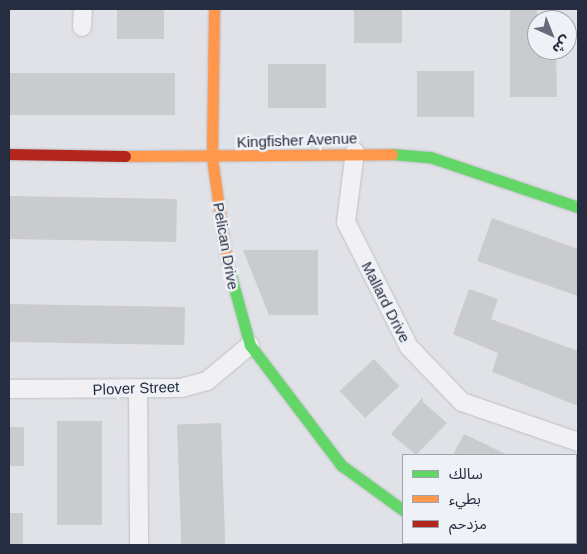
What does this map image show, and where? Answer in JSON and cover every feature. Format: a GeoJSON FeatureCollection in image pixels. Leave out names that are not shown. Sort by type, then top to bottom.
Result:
{"type":"FeatureCollection","features":[{"type":"Feature","properties":{"kind":"street"},"geometry":{"type":"LineString","coordinates":[[82,27],[83,9]]}},
{"type":"Feature","properties":{"kind":"street","name":"Pelican Drive"},"geometry":{"type":"LineString","coordinates":[[214,9],[212,158],[228,275],[250,345],[341,465],[402,509]]}},
{"type":"Feature","properties":{"kind":"street","name":"Kingfisher Avenue"},"geometry":{"type":"LineString","coordinates":[[9,154],[212,158],[355,152],[430,157],[578,207]]}},
{"type":"Feature","properties":{"kind":"street","name":"Mallard Drive"},"geometry":{"type":"LineString","coordinates":[[355,152],[346,222],[409,347],[462,402],[578,442]]}},
{"type":"Feature","properties":{"kind":"street","name":"Plover Street"},"geometry":{"type":"LineString","coordinates":[[9,389],[138,391],[182,388],[207,381],[250,345]]}},
{"type":"Feature","properties":{"kind":"street"},"geometry":{"type":"LineString","coordinates":[[138,391],[139,545]]}},
{"type":"Feature","properties":{"kind":"building"},"geometry":{"type":"Polygon","coordinates":[[[117,9],[164,9],[164,39],[117,39],[117,9]]]}},
{"type":"Feature","properties":{"kind":"building"},"geometry":{"type":"Polygon","coordinates":[[[354,9],[402,9],[402,43],[354,43],[354,9]]]}},
{"type":"Feature","properties":{"kind":"building"},"geometry":{"type":"Polygon","coordinates":[[[510,9],[537,9],[527,10],[527,60],[556,60],[557,97],[510,97],[510,9]]]}},
{"type":"Feature","properties":{"kind":"building"},"geometry":{"type":"Polygon","coordinates":[[[268,64],[326,64],[326,108],[268,108],[268,64]]]}},
{"type":"Feature","properties":{"kind":"building"},"geometry":{"type":"Polygon","coordinates":[[[417,71],[474,71],[474,117],[417,117],[417,71]]]}},
{"type":"Feature","properties":{"kind":"building"},"geometry":{"type":"Polygon","coordinates":[[[9,73],[175,73],[175,115],[9,115],[9,73]]]}},
{"type":"Feature","properties":{"kind":"building"},"geometry":{"type":"Polygon","coordinates":[[[9,196],[177,199],[176,242],[9,239],[9,196]]]}},
{"type":"Feature","properties":{"kind":"building"},"geometry":{"type":"Polygon","coordinates":[[[492,218],[578,249],[578,296],[477,261],[492,218]]]}},
{"type":"Feature","properties":{"kind":"building"},"geometry":{"type":"Polygon","coordinates":[[[243,250],[318,250],[318,315],[269,315],[243,250]]]}},
{"type":"Feature","properties":{"kind":"building"},"geometry":{"type":"Polygon","coordinates":[[[469,289],[498,299],[491,319],[578,351],[578,406],[492,372],[498,353],[453,334],[469,289]]]}},
{"type":"Feature","properties":{"kind":"building"},"geometry":{"type":"Polygon","coordinates":[[[9,304],[185,307],[184,345],[9,342],[9,304]]]}},
{"type":"Feature","properties":{"kind":"building"},"geometry":{"type":"Polygon","coordinates":[[[374,359],[399,386],[365,418],[340,391],[374,359]]]}},
{"type":"Feature","properties":{"kind":"building"},"geometry":{"type":"Polygon","coordinates":[[[423,397],[423,402],[447,423],[417,454],[391,434],[423,397]]]}},
{"type":"Feature","properties":{"kind":"building"},"geometry":{"type":"Polygon","coordinates":[[[57,421],[102,421],[102,525],[57,525],[57,421]]]}},
{"type":"Feature","properties":{"kind":"building"},"geometry":{"type":"Polygon","coordinates":[[[221,423],[225,545],[181,545],[177,425],[221,423]]]}},
{"type":"Feature","properties":{"kind":"building"},"geometry":{"type":"Polygon","coordinates":[[[9,427],[24,427],[24,466],[9,466],[9,427]]]}},
{"type":"Feature","properties":{"kind":"building"},"geometry":{"type":"Polygon","coordinates":[[[464,434],[506,454],[454,454],[464,434]]]}},
{"type":"Feature","properties":{"kind":"building"},"geometry":{"type":"Polygon","coordinates":[[[9,513],[23,513],[23,545],[9,545],[9,513]]]}},
{"type":"Feature","properties":{"kind":"traffic: fast"},"geometry":{"type":"LineString","coordinates":[[392,154],[430,157],[578,207]]}},
{"type":"Feature","properties":{"kind":"traffic: fast"},"geometry":{"type":"LineString","coordinates":[[226,258],[250,345],[341,465],[402,509]]}},
{"type":"Feature","properties":{"kind":"traffic: slow"},"geometry":{"type":"LineString","coordinates":[[214,9],[212,158],[226,258]]}},
{"type":"Feature","properties":{"kind":"traffic: slow"},"geometry":{"type":"LineString","coordinates":[[125,156],[392,154]]}},
{"type":"Feature","properties":{"kind":"traffic: jam"},"geometry":{"type":"LineString","coordinates":[[9,154],[125,156]]}}]}
